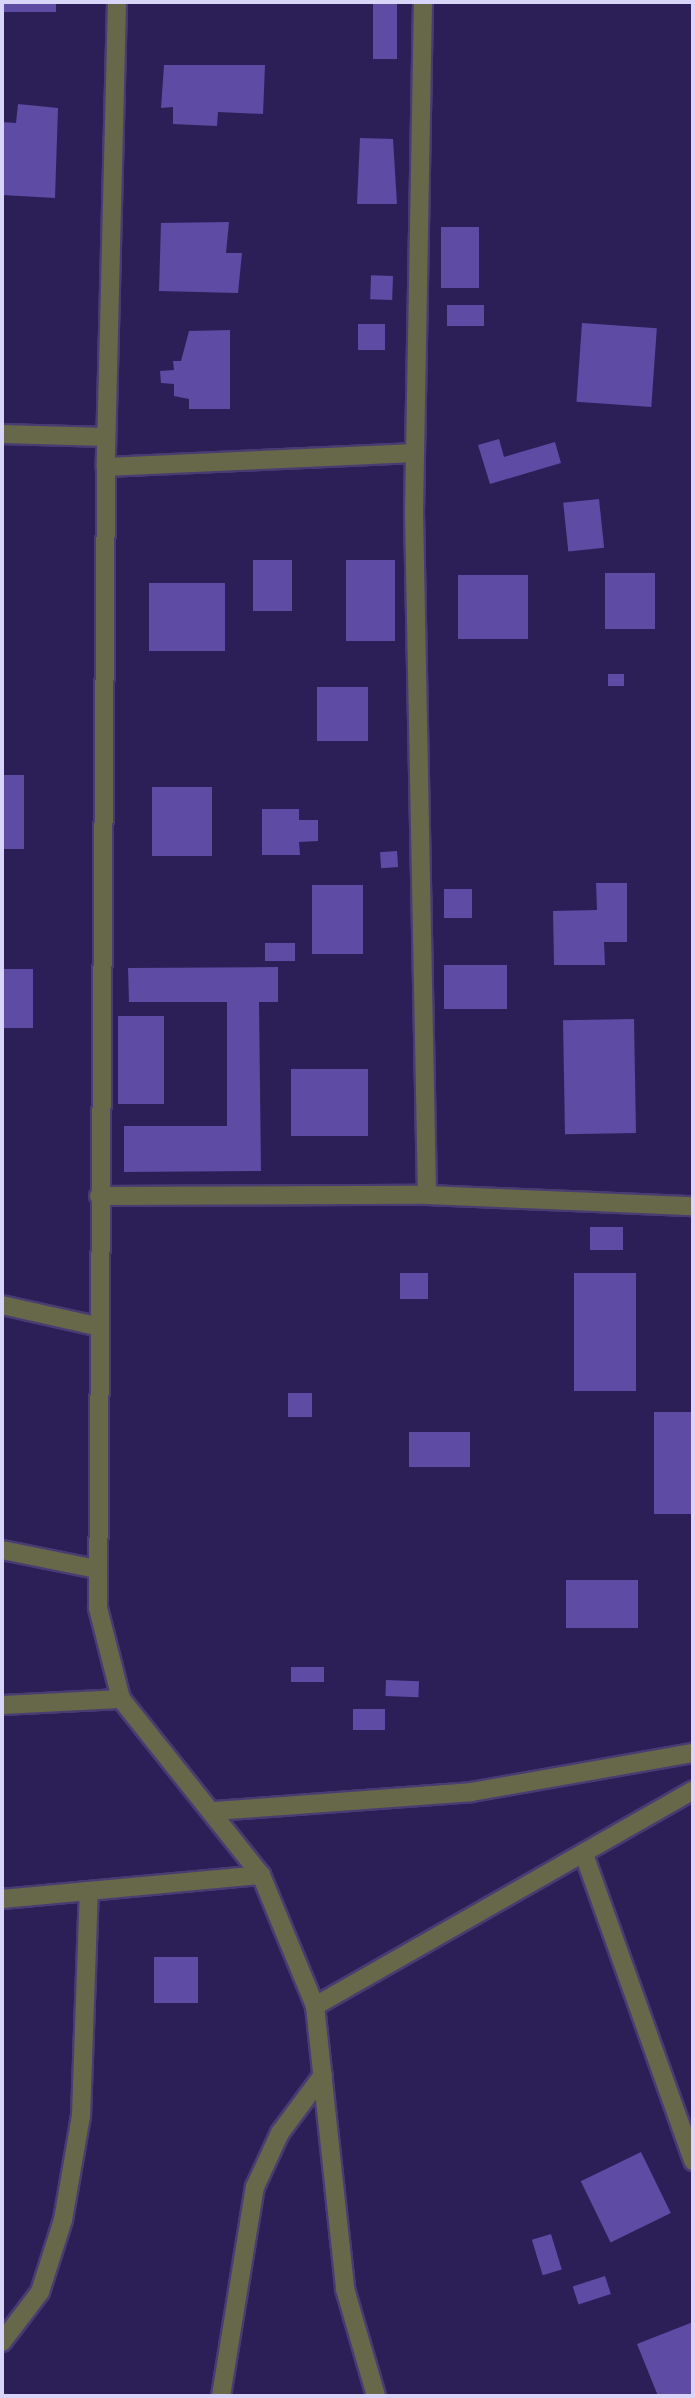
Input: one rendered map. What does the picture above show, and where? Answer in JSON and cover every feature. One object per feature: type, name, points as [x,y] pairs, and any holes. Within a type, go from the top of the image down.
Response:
[{"type":"street","points":[[117,2],[106,437],[96,1326],[98,1608],[121,1699],[214,1811],[261,1875],[315,2006],[345,2289],[376,2396]]},
{"type":"street","points":[[423,2],[415,453],[427,1195]]},
{"type":"street","points":[[2,433],[106,437]]},
{"type":"street","points":[[106,467],[415,453]]},
{"type":"street","points":[[99,1195],[427,1195],[693,1206]]},
{"type":"street","points":[[2,1305],[96,1326]]},
{"type":"street","points":[[2,1550],[96,1569]]},
{"type":"street","points":[[2,1705],[121,1699]]},
{"type":"street","points":[[214,1811],[471,1792],[693,1753]]},
{"type":"street","points":[[315,2006],[585,1857],[693,1790]]},
{"type":"street","points":[[585,1857],[685,2113],[693,2161]]},
{"type":"street","points":[[2,1899],[261,1875]]},
{"type":"street","points":[[2,2342],[40,2292],[63,2220],[81,2116],[89,1891]]},
{"type":"street","points":[[221,2396],[255,2187],[280,2133],[323,2076]]},
{"type":"building","points":[[2,2],[56,2],[56,12],[2,12]]},
{"type":"building","points":[[373,2],[397,2],[397,59],[373,59]]},
{"type":"building","points":[[164,65],[265,65],[263,114],[218,112],[217,126],[173,124],[173,107],[161,108]]},
{"type":"building","points":[[18,104],[58,108],[55,198],[2,195],[2,122],[16,123]]},
{"type":"building","points":[[360,138],[393,139],[397,204],[357,204]]},
{"type":"building","points":[[229,222],[226,253],[242,253],[238,293],[159,291],[161,223]]},
{"type":"building","points":[[441,227],[479,227],[479,288],[441,288]]},
{"type":"building","points":[[371,275],[393,276],[392,300],[370,299]]},
{"type":"building","points":[[447,305],[484,305],[484,326],[447,326]]},
{"type":"building","points":[[582,323],[657,328],[651,407],[576,402]]},
{"type":"building","points":[[358,324],[385,324],[385,350],[358,350]]},
{"type":"building","points":[[230,330],[230,409],[189,409],[189,399],[174,396],[174,384],[161,383],[160,371],[174,370],[173,361],[181,361],[189,331]]},
{"type":"building","points":[[499,439],[504,457],[555,442],[561,463],[490,484],[478,445]]},
{"type":"building","points":[[599,499],[604,548],[568,551],[563,503]]},
{"type":"building","points":[[253,560],[292,560],[292,611],[253,611]]},
{"type":"building","points":[[346,560],[395,560],[395,641],[346,641]]},
{"type":"building","points":[[605,573],[655,573],[655,629],[605,629]]},
{"type":"building","points":[[458,575],[528,575],[528,639],[458,639]]},
{"type":"building","points":[[149,583],[225,583],[225,651],[149,651]]},
{"type":"building","points":[[608,674],[624,674],[624,686],[608,686]]},
{"type":"building","points":[[317,687],[368,687],[368,741],[317,741]]},
{"type":"building","points":[[2,775],[24,775],[24,849],[2,849]]},
{"type":"building","points":[[152,787],[212,787],[212,856],[152,856]]},
{"type":"building","points":[[262,809],[299,809],[299,820],[318,820],[318,841],[299,842],[300,855],[262,855]]},
{"type":"building","points":[[397,851],[398,867],[381,868],[380,852]]},
{"type":"building","points":[[596,883],[627,883],[627,942],[604,942],[605,965],[554,965],[553,911],[597,910]]},
{"type":"building","points":[[312,885],[363,885],[363,954],[312,954]]},
{"type":"building","points":[[444,889],[472,889],[472,918],[444,918]]},
{"type":"building","points":[[265,943],[295,943],[295,961],[265,961]]},
{"type":"building","points":[[444,965],[507,965],[507,1009],[444,1009]]},
{"type":"building","points":[[278,967],[278,1002],[259,1002],[261,1171],[124,1172],[124,1126],[227,1126],[227,1002],[129,1002],[128,968]]},
{"type":"building","points":[[2,969],[33,969],[33,1028],[2,1028]]},
{"type":"building","points":[[118,1016],[164,1016],[164,1104],[118,1104]]},
{"type":"building","points":[[634,1019],[636,1133],[565,1134],[563,1020]]},
{"type":"building","points":[[291,1069],[368,1069],[368,1136],[291,1136]]},
{"type":"building","points":[[590,1227],[623,1227],[623,1250],[590,1250]]},
{"type":"building","points":[[400,1273],[428,1273],[428,1299],[400,1299]]},
{"type":"building","points":[[574,1273],[636,1273],[636,1391],[574,1391]]},
{"type":"building","points":[[288,1393],[312,1393],[312,1417],[288,1417]]},
{"type":"building","points":[[654,1412],[693,1412],[693,1514],[654,1514]]},
{"type":"building","points":[[409,1432],[470,1432],[470,1467],[409,1467]]},
{"type":"building","points":[[566,1580],[638,1580],[638,1628],[566,1628]]},
{"type":"building","points":[[291,1667],[324,1667],[324,1682],[291,1682]]},
{"type":"building","points":[[386,1680],[419,1681],[418,1697],[385,1696]]},
{"type":"building","points":[[353,1709],[385,1709],[385,1730],[353,1730]]},
{"type":"building","points":[[154,1957],[198,1957],[198,2003],[154,2003]]},
{"type":"building","points":[[641,2152],[671,2213],[611,2242],[581,2181]]},
{"type":"building","points":[[551,2234],[562,2269],[543,2275],[532,2240]]},
{"type":"building","points":[[605,2276],[611,2294],[579,2305],[573,2287]]},
{"type":"building","points":[[693,2322],[693,2396],[658,2396],[637,2344]]}]
